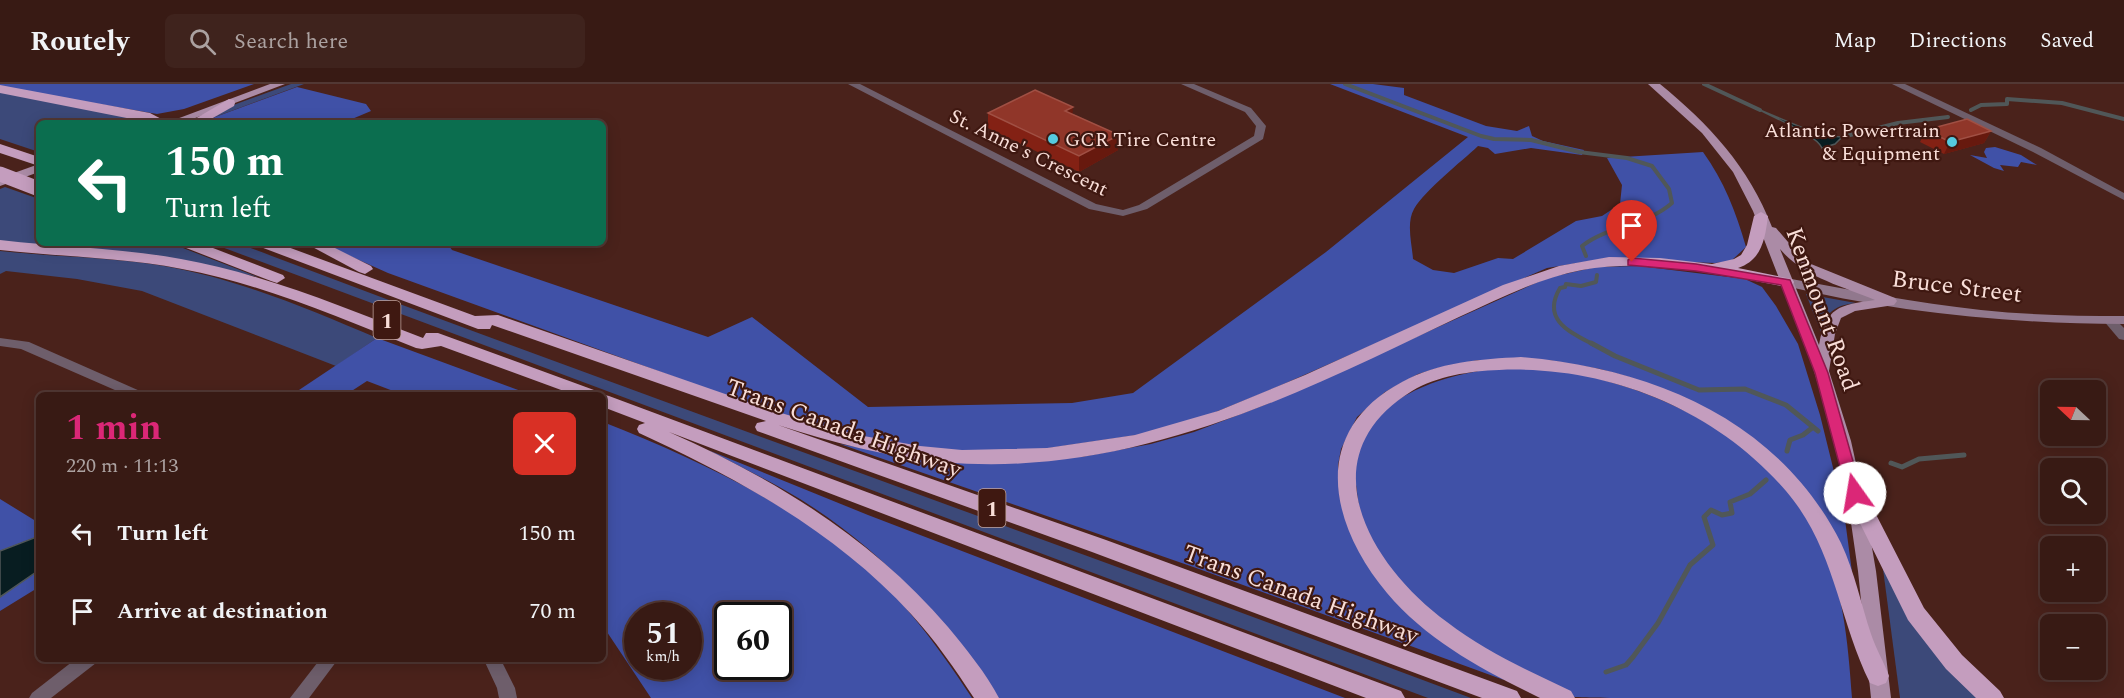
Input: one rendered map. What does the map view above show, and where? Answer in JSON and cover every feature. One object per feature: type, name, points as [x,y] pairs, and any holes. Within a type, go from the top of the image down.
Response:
[{"type":"highway","points":[[0,89],[156,120]]},
{"type":"highway","points":[[200,120],[229,103]]},
{"type":"highway","points":[[0,148],[36,161]]},
{"type":"highway","points":[[0,174],[36,188]]},
{"type":"highway","points":[[1696,268],[1734,265],[1747,259],[1757,246],[1761,216]]},
{"type":"highway","points":[[0,245],[140,258],[191,266],[237,277],[297,296],[422,344],[449,344],[462,358],[556,392]]},
{"type":"highway","name":"1","points":[[194,246],[449,344],[582,392]]},
{"type":"highway","name":"Trans Canada Highway","points":[[271,246],[467,319],[1088,542],[1509,698]]},
{"type":"highway","points":[[319,246],[360,267],[453,305],[467,319],[492,319],[762,414],[844,439],[934,455],[984,458],[1025,456],[1123,444],[1202,422],[1266,398],[1510,288],[1561,269],[1610,262],[1651,263],[1786,282]]},
{"type":"highway","points":[[1563,698],[1485,660],[1423,619],[1384,576],[1359,535],[1347,494],[1346,474],[1349,454],[1364,422],[1377,407],[1409,386],[1462,368],[1539,364],[1592,372],[1647,387],[1714,420],[1741,437],[1777,468],[1812,511],[1838,561],[1848,586],[1862,639],[1878,676]]},
{"type":"highway","name":"1","points":[[606,401],[1393,698]]},
{"type":"highway","points":[[606,412],[722,465],[781,496],[819,520],[870,560],[916,605],[945,638],[987,698]]},
{"type":"highway","points":[[1855,493],[1916,614],[1948,656],[1992,698]]},
{"type":"main road","points":[[181,120],[280,84]]},
{"type":"main road","name":"Kenmount Road","points":[[1653,84],[1691,117],[1718,145],[1741,174],[1761,216],[1822,373],[1855,493],[1867,566],[1881,698]]},
{"type":"main road","points":[[0,182],[36,169]]},
{"type":"main road","points":[[1761,216],[1782,245],[1800,263],[1820,274],[1890,301]]},
{"type":"main road","name":"Bruce Street","points":[[1786,282],[1890,301],[2021,318],[2117,320]]},
{"type":"main road","points":[[1822,373],[1828,327],[1833,316],[1848,308],[1890,301]]},
{"type":"street","name":"St. Anne's Crescent","points":[[853,84],[1084,203],[1102,210],[1124,213],[1143,207],[1259,137],[1262,126],[1248,110],[1186,84]]},
{"type":"street","points":[[1897,84],[2037,150],[2124,197]]},
{"type":"street","points":[[2117,320],[2124,336]]},
{"type":"street","points":[[0,342],[24,345],[130,392]]},
{"type":"street","points":[[38,698],[85,662]]},
{"type":"street","points":[[299,698],[328,662]]},
{"type":"street","points":[[493,662],[506,688],[508,698]]},
{"type":"shaded area","points":[[0,84],[254,84],[184,109],[157,114],[0,87]]},
{"type":"shaded area","points":[[291,84],[304,84],[204,120],[217,111]]},
{"type":"shaded area","points":[[1330,84],[1373,84],[1404,88],[1404,95],[1486,126],[1517,131],[1529,126],[1532,136],[1543,141],[1584,150],[1582,155],[1531,148],[1495,154],[1488,148],[1478,146],[1426,193],[1414,209],[1410,221],[1413,259],[1433,270],[1454,273],[1498,258],[1513,259],[1576,221],[1602,216],[1620,204],[1622,185],[1607,158],[1703,152],[1729,197],[1746,247],[1731,261],[1715,263],[1603,259],[1547,268],[1263,393],[1208,415],[1144,434],[1036,450],[956,452],[877,441],[771,412],[388,273],[328,246],[449,246],[452,250],[708,337],[752,317],[868,407],[1072,403],[1133,393],[1326,252],[1468,137]]},
{"type":"shaded area","points":[[297,87],[366,104],[371,111],[353,120],[207,120]]},
{"type":"shaded area","points":[[0,91],[143,120],[36,120],[36,151],[0,139]]},
{"type":"shaded area","points":[[1760,110],[1820,135],[1842,137],[1835,144],[1822,148],[1804,132]]},
{"type":"shaded area","points":[[1995,147],[2021,155],[2037,165],[2021,162],[2018,167],[2000,165],[2004,171],[1970,155],[1987,158],[1984,152],[1986,148]]},
{"type":"shaded area","points":[[5,187],[36,198],[36,246],[178,246],[258,277],[224,270],[0,242],[0,189]]},
{"type":"shaded area","points":[[219,246],[245,246],[1471,698],[1428,698]]},
{"type":"shaded area","points":[[0,251],[123,261],[192,272],[272,296],[377,338],[336,366],[142,291],[77,279],[6,271],[0,274]]},
{"type":"shaded area","points":[[1639,266],[1745,279],[1762,287],[1776,306],[1798,344],[1820,415],[1844,512],[1852,572],[1821,512],[1681,397],[1629,377],[1600,369],[1548,360],[1478,360],[1418,374],[1385,392],[1357,417],[1341,449],[1338,465],[1340,499],[1353,538],[1504,680],[1199,569],[840,444],[879,451],[1081,457],[1151,444],[1194,432],[1267,404],[1547,278],[1596,267]]},
{"type":"shaded area","points":[[1806,294],[1856,303],[1832,311],[1825,319],[1821,332]]},
{"type":"shaded area","points":[[377,338],[524,392],[396,392],[367,381],[350,392],[296,392]]},
{"type":"shaded area","points":[[1497,368],[1567,371],[1640,392],[1699,419],[1753,455],[1777,478],[1797,502],[1824,549],[1838,590],[1852,698],[1575,697],[1548,687],[1495,660],[1470,644],[1424,606],[1384,563],[1370,539],[1358,501],[1354,472],[1355,461],[1363,439],[1375,420],[1391,405],[1431,384]]},
{"type":"shaded area","points":[[606,423],[696,462],[756,492],[841,547],[879,579],[896,597],[944,657],[972,698],[651,698],[639,680],[702,680],[702,602],[624,602],[624,658],[606,630]]},
{"type":"shaded area","points":[[708,450],[868,515],[1345,698],[998,698],[934,614],[885,564],[830,519],[800,499]]},
{"type":"shaded area","points":[[0,499],[36,521],[36,537],[0,551]]},
{"type":"shaded area","points":[[36,537],[36,572],[0,597],[0,551]]},
{"type":"shaded area","points":[[1883,569],[1983,698],[1900,698]]},
{"type":"shaded area","points":[[36,572],[36,589],[0,611],[0,597]]},
{"type":"building","points":[[1035,90],[1073,107],[1065,111],[1119,135],[1079,156],[988,113]]},
{"type":"building","points":[[1967,119],[1991,131],[1950,142],[1926,130]]},
{"type":"waterway","points":[[1345,84],[1481,136],[1494,139],[1531,140],[1579,152],[1627,158],[1652,166],[1669,189],[1672,203],[1662,211],[1593,239],[1582,246],[1586,256]]},
{"type":"waterway","points":[[1704,84],[1760,110]]},
{"type":"waterway","points":[[1971,110],[1981,105],[2007,104],[2007,99],[2062,103],[2124,119]]},
{"type":"waterway","points":[[1842,137],[1898,123],[1948,117]]},
{"type":"waterway","points":[[1594,345],[1561,324],[1554,309],[1560,288],[1565,287],[1566,284],[1581,286],[1596,282],[1597,275]]},
{"type":"waterway","points":[[1591,343],[1615,356],[1699,390],[1745,389],[1786,405],[1818,431]]},
{"type":"waterway","points":[[1787,451],[1790,440],[1803,435],[1812,428]]},
{"type":"waterway","points":[[1891,463],[1902,467],[1919,459],[1964,455]]},
{"type":"waterway","points":[[1606,672],[1626,665],[1633,657],[1658,623],[1690,565],[1713,545],[1704,517],[1711,510],[1722,515],[1732,513],[1730,502],[1750,494],[1766,480]]},
{"type":"place","name":"GCR Tire Centre","points":[[1053,139]]},
{"type":"place","name":"Atlantic Powertrain & Equipment","points":[[1952,142]]},
{"type":"route","points":[[1632,262],[1737,273],[1786,282],[1822,373],[1855,493]]}]
